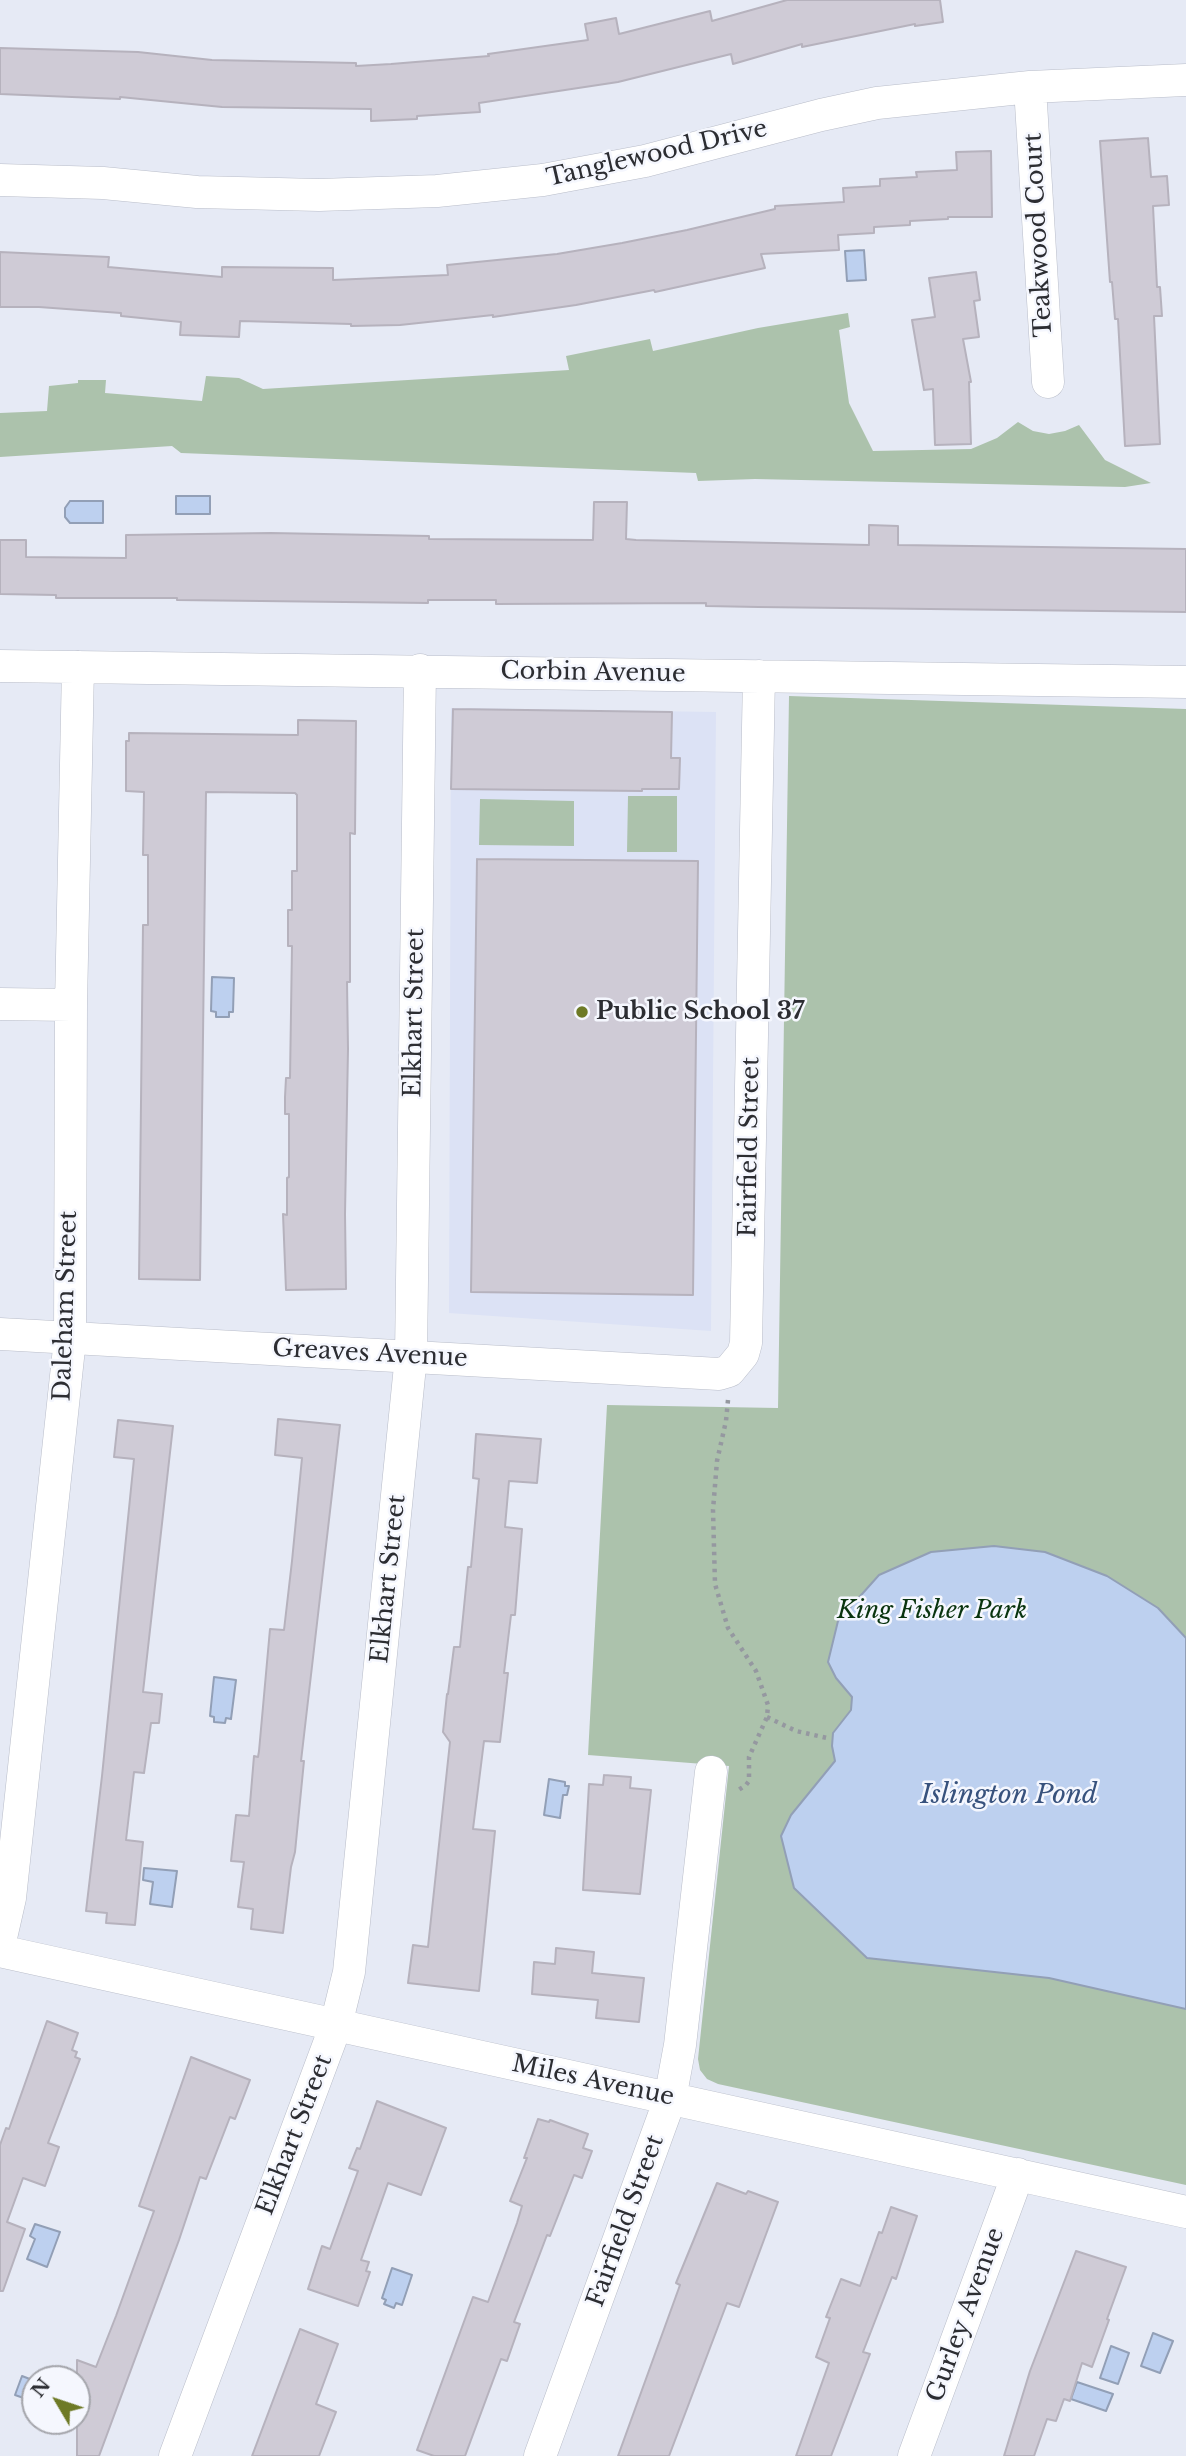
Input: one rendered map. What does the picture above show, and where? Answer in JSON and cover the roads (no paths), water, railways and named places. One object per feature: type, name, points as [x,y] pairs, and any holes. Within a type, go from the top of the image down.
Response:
[{"type":"street","name":"Tanglewood Drive","points":[[0,180],[319,195],[437,191],[544,180],[645,161],[877,103],[1030,87],[1186,80]]},
{"type":"street","name":"Teakwood Court","points":[[1030,87],[1048,382]]},
{"type":"street","name":"Corbin Avenue","points":[[0,666],[1186,682]]},
{"type":"street","name":"Daleham Street","points":[[0,1942],[10,1898],[70,1339],[71,1005],[78,667]]},
{"type":"street","name":"Elkhart Street","points":[[175,2456],[337,2025],[349,1972],[411,1356],[420,670]]},
{"type":"street","name":"Fairfield Street","points":[[733,1367],[743,1354],[746,1343],[759,676]]},
{"type":"street","points":[[0,1004],[71,1005]]},
{"type":"street","name":"Greaves Avenue","points":[[0,1334],[719,1374],[733,1367]]},
{"type":"street","name":"Fairfield Street","points":[[540,2456],[670,2099],[680,2045],[710,1779]]},
{"type":"street","name":"Miles Avenue","points":[[0,1951],[1186,2212]]},
{"type":"street","name":"Gurley Avenue","points":[[914,2456],[1018,2174]]},
{"type":"water","points":[[864,250],[866,280],[847,281],[845,251]]},
{"type":"water","points":[[176,496],[210,496],[210,514],[176,514]]},
{"type":"water","points":[[70,501],[103,501],[103,523],[70,523],[65,517],[65,508]]},
{"type":"water","points":[[212,977],[234,978],[233,1012],[229,1012],[229,1017],[216,1017],[216,1012],[211,1011]]},
{"type":"water","name":"Islington Pond","points":[[994,1546],[1045,1552],[1107,1576],[1158,1608],[1186,1638],[1186,2009],[1049,1978],[867,1958],[794,1888],[781,1836],[791,1815],[835,1761],[833,1733],[851,1710],[852,1697],[836,1678],[828,1662],[838,1621],[879,1575],[931,1552]]},
{"type":"water","points":[[214,1677],[236,1680],[231,1719],[226,1718],[225,1723],[214,1722],[214,1717],[210,1716]]},
{"type":"water","points":[[549,1779],[565,1782],[565,1786],[569,1786],[567,1795],[563,1795],[560,1818],[544,1815]]},
{"type":"water","points":[[144,1868],[177,1871],[172,1907],[150,1904],[153,1882],[143,1880]]},
{"type":"water","points":[[35,2224],[60,2232],[47,2267],[27,2259],[35,2239],[30,2236]]},
{"type":"water","points":[[392,2268],[412,2275],[402,2305],[396,2303],[394,2308],[384,2304],[386,2300],[382,2298]]},
{"type":"water","points":[[1153,2333],[1173,2341],[1160,2373],[1141,2366]]},
{"type":"water","points":[[1111,2346],[1129,2353],[1118,2384],[1100,2378]]},
{"type":"water","points":[[21,2379],[21,2397],[15,2395]]},
{"type":"water","points":[[1077,2382],[1113,2394],[1106,2411],[1071,2399]]},
{"type":"place","name":"Public School 37","points":[[582,1012]]},
{"type":"park label","name":"King Fisher Park","points":[[932,1611]]}]
